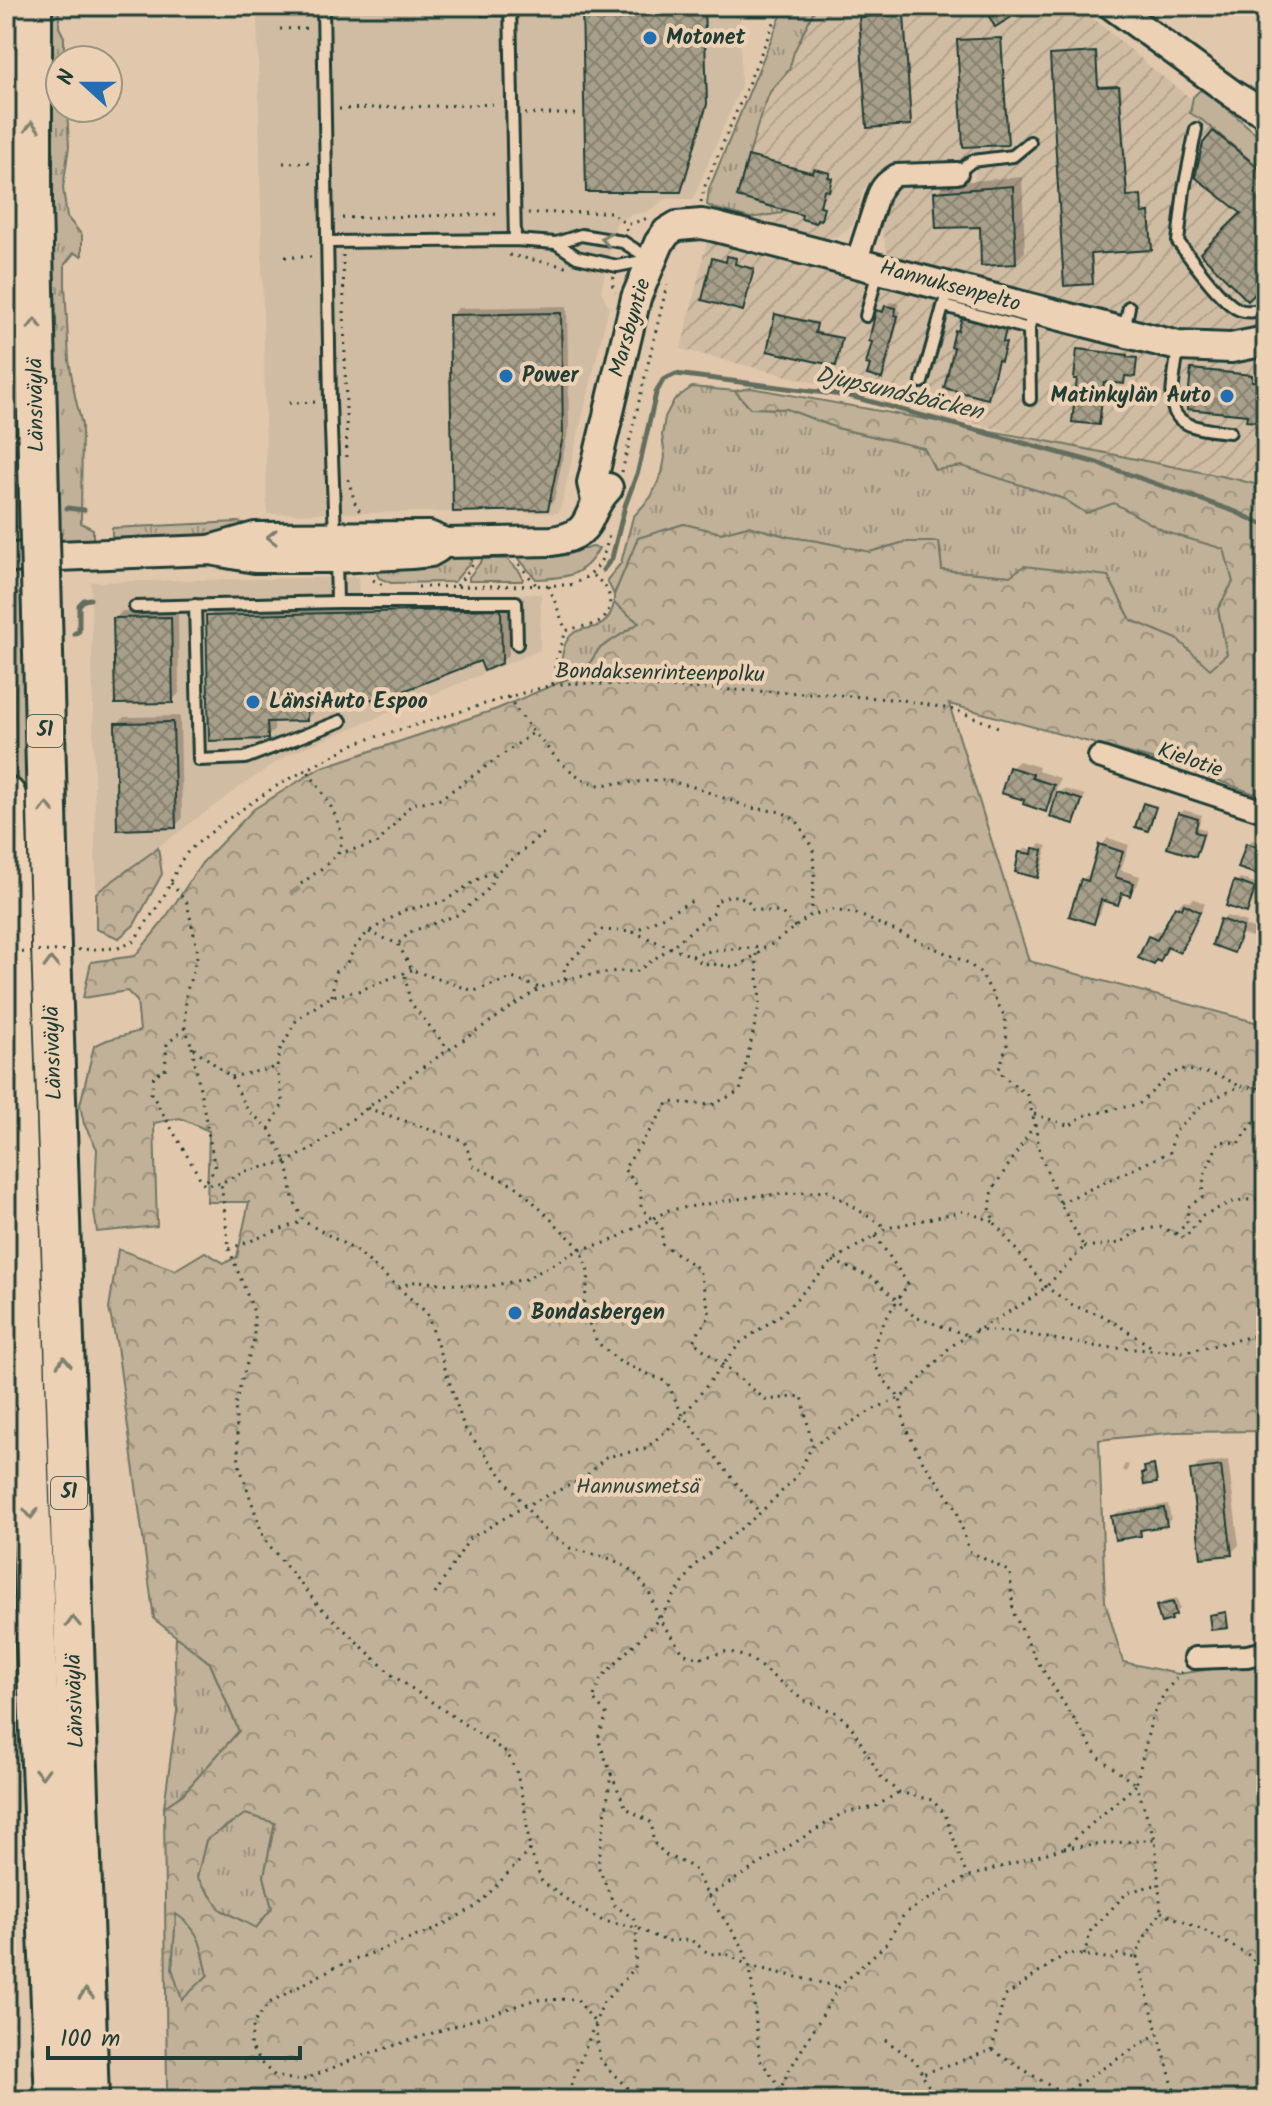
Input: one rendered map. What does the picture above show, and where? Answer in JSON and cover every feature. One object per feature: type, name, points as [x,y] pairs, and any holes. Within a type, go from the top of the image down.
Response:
[{"type":"highway","name":"Länsiväylä","points":[[32,6],[33,220],[49,886],[89,2100]]},
{"type":"highway","name":"Länsiväylä","points":[[6,796],[55,2100]]},
{"type":"main road","name":"Hannuksenpelto","points":[[702,224],[867,266],[946,296],[1031,319],[1126,319],[1178,346],[1231,348],[1266,341]]},
{"type":"main road","points":[[660,271],[659,243],[667,232],[677,226],[702,224]]},
{"type":"main road","name":"Marsbyntie","points":[[6,558],[210,550],[255,558],[336,547],[430,552],[445,543],[568,539],[588,524],[596,500],[608,488],[660,271]]},
{"type":"street","points":[[1112,6],[1234,95],[1266,114]]},
{"type":"street","points":[[867,266],[878,195],[888,180],[896,175],[957,173]]},
{"type":"street","name":"Kielotie","points":[[1099,757],[1266,812]]},
{"type":"street","points":[[1195,1658],[1266,1652]]},
{"type":"lane","points":[[323,6],[337,602]]},
{"type":"lane","points":[[510,6],[515,240]]},
{"type":"lane","points":[[1196,129],[1184,189],[1178,242],[1229,304],[1244,311],[1266,308]]},
{"type":"lane","points":[[957,173],[972,161],[1013,156],[1030,142]]},
{"type":"lane","points":[[328,242],[515,240],[556,243],[581,235],[623,242],[660,271]]},
{"type":"lane","points":[[556,243],[577,257],[660,271]]},
{"type":"lane","points":[[866,316],[867,266]]},
{"type":"lane","points":[[922,382],[946,296]]},
{"type":"lane","points":[[1030,399],[1031,319]]},
{"type":"lane","points":[[1178,346],[1173,411],[1183,424],[1203,430],[1230,432]]},
{"type":"lane","points":[[135,607],[516,602],[517,644]]},
{"type":"lane","points":[[195,605],[199,760],[245,758],[341,721]]},
{"type":"path","points":[[702,224],[705,209],[700,208],[705,186],[781,6]]},
{"type":"path","points":[[280,29],[317,27]]},
{"type":"path","points":[[339,109],[501,104],[522,114],[581,114]]},
{"type":"path","points":[[283,163],[320,162]]},
{"type":"path","points":[[342,241],[342,218],[610,212],[627,225]]},
{"type":"path","points":[[627,225],[650,217]]},
{"type":"path","points":[[623,242],[627,225]]},
{"type":"path","points":[[499,253],[580,270]]},
{"type":"path","points":[[347,463],[343,256],[355,256]]},
{"type":"path","points":[[285,257],[329,257]]},
{"type":"path","points":[[617,266],[612,284],[618,301]]},
{"type":"path","points":[[621,475],[660,271]]},
{"type":"path","points":[[603,279],[612,284]]},
{"type":"path","points":[[348,479],[356,506],[366,519],[336,547],[363,573],[389,588]]},
{"type":"path","points":[[416,587],[570,585],[592,575],[604,558],[610,531]]},
{"type":"path","points":[[512,555],[537,586]]},
{"type":"path","points":[[457,586],[480,556]]},
{"type":"path","points":[[566,631],[597,623],[608,612],[610,598],[606,587],[592,575]]},
{"type":"path","points":[[549,586],[566,631],[552,685]]},
{"type":"path","name":"Bondaksenrinteenpolku","points":[[6,953],[118,948],[133,942],[162,900],[189,850],[273,788],[356,743],[552,685],[573,683],[903,700],[955,710],[1003,729]]},
{"type":"path","points":[[508,697],[533,732],[562,764],[582,779],[597,785],[663,780],[691,786],[751,808],[782,812],[797,821],[813,849],[811,915]]},
{"type":"path","points":[[301,884],[338,853],[377,844],[412,804],[440,799],[533,732]]},
{"type":"path","points":[[306,768],[340,825],[342,840],[338,853]]},
{"type":"path","points":[[398,944],[410,932],[460,914],[488,889],[497,872],[545,832]]},
{"type":"path","points":[[332,996],[335,972],[346,965],[356,945],[368,932],[405,910],[443,902],[483,876],[497,872]]},
{"type":"path","points":[[171,883],[187,903],[198,953],[186,994],[185,1027],[192,1047],[215,1168],[204,1185]]},
{"type":"path","points":[[204,1185],[221,1183],[246,1171],[287,1162],[313,1148],[540,988],[565,979],[617,971],[636,972],[714,912],[716,901],[731,895],[747,899],[753,909],[782,913],[795,927]]},
{"type":"path","points":[[633,932],[694,900]]},
{"type":"path","points":[[565,979],[564,967],[602,930],[633,932],[702,963],[737,967],[811,915],[833,910],[857,914],[966,962],[981,973],[1005,1017],[1007,1045],[999,1069],[1003,1076],[1027,1095],[1034,1114],[1070,1126],[1082,1116],[1139,1104],[1170,1075],[1182,1069],[1218,1075],[1240,1086],[1258,1088],[1266,1095]]},
{"type":"path","points":[[368,932],[398,944],[412,970],[474,991],[512,978],[540,988]]},
{"type":"path","points":[[692,956],[714,950],[768,947]]},
{"type":"path","points":[[756,954],[760,1001],[740,1091],[712,1105],[669,1102],[624,1169],[641,1191],[641,1208],[662,1228],[662,1244],[699,1269],[710,1315],[693,1341],[766,1400],[802,1396],[812,1446]]},
{"type":"path","points":[[269,1129],[283,1104],[277,1067],[280,1050],[297,1019],[332,996],[358,991],[412,970]]},
{"type":"path","points":[[405,975],[410,1002],[449,1050]]},
{"type":"path","points":[[185,1027],[167,1044],[165,1070],[154,1075],[151,1093],[204,1185]]},
{"type":"path","points":[[192,1047],[231,1077],[247,1109],[269,1129],[287,1162],[293,1198],[303,1221],[357,1251],[427,1313],[464,1427],[542,1528],[570,1548],[612,1559],[634,1572],[649,1592],[659,1619],[684,1654],[701,1658],[728,1651],[751,1659],[803,1700],[837,1713],[851,1726],[882,1779],[899,1792],[932,1800],[945,1814],[967,1877]]},
{"type":"path","points":[[231,1077],[277,1067]]},
{"type":"path","points":[[1060,1203],[1170,1152],[1174,1133],[1203,1104],[1240,1086]]},
{"type":"path","points":[[367,1108],[464,1141],[474,1166],[519,1188],[581,1249],[589,1275],[583,1309],[597,1342],[620,1362],[667,1382],[683,1416],[760,1513]]},
{"type":"path","points":[[1034,1114],[1040,1154],[1060,1203],[1084,1247]]},
{"type":"path","points":[[1176,1234],[1187,1223],[1188,1207],[1202,1197],[1204,1176],[1219,1141],[1239,1143],[1254,1122],[1266,1120]]},
{"type":"path","points":[[1035,1124],[993,1189],[990,1208],[994,1222],[1046,1287],[1074,1306],[1104,1316],[1155,1349]]},
{"type":"path","points":[[221,1183],[229,1249],[254,1312],[254,1339],[235,1404],[239,1464],[264,1539],[318,1605],[392,1675],[507,1753],[517,1773],[530,1850],[542,1882],[603,1921],[637,1928],[666,1941],[691,1940],[709,1954],[724,1953],[750,1966],[839,1987]]},
{"type":"path","points":[[398,1287],[417,1281],[485,1287],[526,1279],[581,1249],[609,1242],[669,1210],[757,1196],[828,1191],[887,1228]]},
{"type":"path","points":[[781,2088],[760,2060],[750,1966],[740,1942],[708,1896],[693,1867],[666,1855],[653,1842],[652,1823],[626,1808],[611,1774],[598,1738],[607,1715],[593,1699],[601,1678],[659,1619],[695,1565],[760,1513],[797,1476],[812,1446],[872,1410],[900,1398],[951,1346],[1046,1287],[1084,1247],[1120,1243],[1140,1230],[1161,1227],[1185,1238],[1203,1215],[1235,1201],[1259,1199],[1266,1191]]},
{"type":"path","points":[[435,1594],[469,1539],[525,1506],[583,1479],[606,1457],[645,1449],[683,1416],[740,1343],[782,1314],[833,1261],[887,1228],[964,1211],[994,1222]]},
{"type":"path","points":[[229,1249],[303,1221]]},
{"type":"path","points":[[875,1235],[908,1284],[877,1337],[873,1356],[884,1380],[900,1398],[905,1427],[922,1460],[956,1508],[969,1551],[1010,1572],[1013,1612],[1036,1659],[1097,1756],[1136,1785]]},
{"type":"path","points":[[833,1261],[873,1278],[915,1317],[967,1335]]},
{"type":"path","points":[[975,1330],[1014,1332],[1100,1347],[1186,1352],[1266,1333]]},
{"type":"path","points":[[1177,2100],[1137,1958],[1139,1946],[1161,1912],[1155,1839],[1136,1785],[1152,1717],[1165,1692],[1195,1658]]},
{"type":"path","points":[[565,2100],[603,2003],[635,1968],[637,1928],[633,1918],[614,1905],[598,1866],[611,1774]]},
{"type":"path","points":[[1064,1848],[1136,1785]]},
{"type":"path","points":[[708,1896],[843,1813],[875,1807],[899,1792]]},
{"type":"path","points":[[776,2100],[787,2074],[839,1987],[886,1944],[905,1913],[967,1877],[1064,1848],[1155,1839]]},
{"type":"path","points":[[530,1850],[477,1906],[433,1930],[333,1968],[269,2003],[254,2023],[250,2045],[259,2061],[275,2076],[300,2081],[359,2057],[534,2000],[577,1999],[595,2023],[600,2060],[635,2096],[635,2100]]},
{"type":"path","points":[[1084,1955],[1091,1930],[1128,1892],[1159,1884]]},
{"type":"path","points":[[1161,1912],[1205,1931],[1252,1957],[1258,1971]]},
{"type":"path","points":[[992,2050],[1004,1997],[1067,1953],[1113,1959],[1116,1954],[1137,1958]]},
{"type":"path","points":[[1057,2100],[1158,2033]]},
{"type":"path","points":[[885,2040],[916,2061],[936,2100]]},
{"type":"path","points":[[922,2074],[992,2050]]},
{"type":"path","points":[[992,2050],[1063,2094]]},
{"type":"shaded area","points":[[257,6],[740,6],[741,86],[693,199],[666,199],[647,212],[630,215],[616,223],[601,291],[609,307],[559,513],[267,514]]},
{"type":"shaded area","points":[[811,6],[1079,6],[1159,74],[1266,155],[1266,326],[1225,333],[1183,332],[900,258],[887,252],[880,221],[892,192],[906,183],[975,180],[974,165],[888,172],[863,189],[853,225],[838,236],[826,239],[718,207],[752,113]]},
{"type":"shaded area","points":[[708,237],[925,291],[1158,357],[1236,365],[1266,352],[1266,487],[1041,440],[681,349]]},
{"type":"shaded area","name":"LänsiAuto Espoo","points":[[358,577],[359,596],[541,594],[540,650],[287,755],[96,893],[91,582]]},
{"type":"green space","points":[[6,6],[14,6],[22,527],[11,527],[6,267]]},
{"type":"green space","points":[[50,6],[59,6],[59,27],[64,44],[50,44]]},
{"type":"green space","points":[[785,6],[796,10],[801,6],[816,6],[789,70],[770,92],[737,197],[783,210],[782,213],[750,218],[707,205],[709,189]]},
{"type":"green space","points":[[1202,90],[1266,142],[1266,168],[1260,169],[1190,113],[1193,97]]},
{"type":"green space","points":[[52,124],[68,124],[69,146],[63,188],[67,217],[82,235],[82,256],[74,253],[65,264],[69,360],[82,425],[81,523],[93,529],[93,540],[57,541]]},
{"type":"green space","points":[[692,387],[735,391],[750,408],[787,409],[837,428],[924,448],[936,469],[962,466],[1064,499],[1086,513],[1114,503],[1166,532],[1225,549],[1233,582],[1218,609],[1227,654],[1210,670],[1177,639],[1131,620],[1108,576],[1010,576],[942,570],[939,542],[905,542],[870,552],[748,526],[721,533],[684,524],[638,538],[614,595],[607,580],[621,563],[633,517],[651,497],[662,473],[665,417],[674,400]]},
{"type":"green space","name":"Hannusmetsä","points":[[751,388],[1041,440],[1266,487],[1266,798],[1181,767],[949,704],[1029,961],[1266,1025],[1266,1431],[1176,1432],[1099,1440],[1105,1601],[1123,1662],[1178,1674],[1266,1661],[1266,2100],[179,2100],[167,2090],[164,1807],[182,1795],[239,1731],[210,1663],[154,1619],[117,1346],[109,1309],[118,1249],[175,1270],[205,1252],[224,1263],[237,1257],[249,1202],[207,1202],[209,1131],[180,1118],[154,1123],[157,1226],[97,1232],[94,1211],[97,1149],[84,1124],[80,1105],[94,1046],[140,1031],[137,1001],[127,991],[83,998],[91,962],[135,956],[162,923],[202,863],[254,809],[320,768],[497,709],[584,672],[599,649],[639,623],[614,603],[614,595],[638,538],[684,524],[721,533],[748,526],[870,552],[905,542],[939,542],[942,570],[1010,576],[1024,566],[1108,576],[1131,620],[1177,639],[1210,669],[1227,654],[1218,609],[1233,582],[1224,549],[1166,532],[1114,503],[1086,513],[1064,499],[962,466],[935,470],[924,448],[837,428],[787,409],[750,408],[735,391]],"holes":[[[245,1814],[275,1823],[264,1876],[272,1908],[256,1928],[221,1910],[197,1877],[206,1840]],[[176,1914],[196,1934],[208,1975],[182,2000],[172,1969]]]},
{"type":"green space","points":[[248,524],[250,530],[214,538],[112,540],[112,528]]},
{"type":"green space","points":[[599,548],[587,565],[573,574],[556,578],[536,579],[518,558],[518,551]]},
{"type":"green space","points":[[473,551],[474,558],[454,582],[391,583],[379,578],[374,567]]},
{"type":"green space","points":[[483,559],[507,559],[520,572],[522,581],[469,581]]},
{"type":"green space","points":[[23,593],[27,812],[23,817],[17,815],[13,594]]},
{"type":"green space","points":[[614,603],[639,623],[599,649],[584,672],[563,681],[560,666],[567,641],[579,630],[605,622]]},
{"type":"green space","points":[[158,848],[162,874],[134,925],[119,938],[96,929],[96,893]]},
{"type":"green space","points":[[176,1636],[210,1663],[239,1731],[182,1795],[164,1807],[177,1711]]},
{"type":"green space","points":[[245,1814],[275,1822],[264,1876],[272,1908],[256,1928],[221,1910],[197,1877],[206,1840]]},
{"type":"green space","points":[[176,1913],[196,1934],[208,1975],[182,2001],[172,1969]]},
{"type":"building","points":[[481,6],[502,6],[502,16],[481,16]]},
{"type":"building","points":[[582,6],[704,6],[707,104],[681,192],[586,192]]},
{"type":"building","points":[[995,6],[1006,6],[1015,15],[995,27],[986,11]]},
{"type":"building","points":[[904,14],[911,125],[867,128],[859,17]]},
{"type":"building","points":[[1001,38],[1008,145],[963,147],[957,40]]},
{"type":"building","points":[[1096,52],[1098,87],[1119,86],[1127,196],[1141,195],[1142,213],[1149,212],[1152,250],[1091,254],[1093,284],[1064,286],[1050,55]]},
{"type":"building","points":[[1213,131],[1260,169],[1266,168],[1266,283],[1248,301],[1200,253],[1241,213],[1195,177],[1203,143]]},
{"type":"building","points":[[748,156],[813,173],[814,169],[830,173],[829,191],[824,190],[820,206],[824,207],[821,220],[817,219],[816,223],[801,219],[802,215],[737,197]]},
{"type":"building","points":[[1013,186],[1016,264],[981,266],[980,227],[936,228],[934,192]]},
{"type":"building","points":[[727,256],[736,258],[735,264],[754,269],[743,311],[702,300],[712,258],[726,262]]},
{"type":"building","points":[[885,306],[896,308],[895,315],[898,316],[882,379],[867,375],[870,365],[866,364],[876,310],[883,312]]},
{"type":"building","name":"Power","points":[[561,313],[563,436],[548,510],[453,512],[449,315]]},
{"type":"building","points":[[775,314],[817,324],[815,333],[842,338],[836,366],[767,351]]},
{"type":"building","points":[[962,318],[1006,329],[1003,342],[1006,343],[1001,361],[998,360],[988,399],[944,388],[955,330],[958,331]]},
{"type":"building","points":[[1077,349],[1137,358],[1135,377],[1125,376],[1124,384],[1104,382],[1099,425],[1072,422]]},
{"type":"building","name":"Matinkylän Auto","points":[[1191,369],[1252,375],[1252,381],[1266,382],[1266,423],[1246,421],[1247,415],[1187,409]]},
{"type":"building","points":[[501,609],[502,663],[484,671],[480,661],[373,703],[373,699],[307,701],[307,721],[267,722],[268,739],[209,741],[206,616]]},
{"type":"building","points":[[171,617],[173,703],[115,704],[113,618]]},
{"type":"building","points":[[173,722],[176,828],[117,830],[115,723]]},
{"type":"building","points":[[1009,767],[1033,774],[1032,778],[1054,785],[1046,812],[1023,804],[1024,800],[1001,793]]},
{"type":"building","points":[[1057,792],[1082,800],[1074,824],[1050,817]]},
{"type":"building","points":[[1143,803],[1156,807],[1148,831],[1135,827]]},
{"type":"building","points":[[1178,813],[1198,819],[1195,832],[1203,834],[1196,857],[1167,848]]},
{"type":"building","points":[[1246,843],[1266,850],[1259,875],[1238,868]]},
{"type":"building","points":[[1099,844],[1123,852],[1115,877],[1134,883],[1130,896],[1122,893],[1118,905],[1101,900],[1094,924],[1069,916],[1081,879],[1088,881]]},
{"type":"building","points":[[1033,848],[1043,850],[1038,878],[1015,872],[1019,852],[1032,854]]},
{"type":"building","points":[[1234,881],[1255,888],[1247,913],[1226,906]]},
{"type":"building","points":[[1184,904],[1200,912],[1180,953],[1167,947],[1160,962],[1156,960],[1154,965],[1138,958],[1148,936],[1157,940],[1175,906],[1182,909]]},
{"type":"building","points":[[1220,919],[1243,927],[1234,953],[1212,945]]},
{"type":"building","points":[[1154,1465],[1157,1483],[1144,1485],[1144,1467]]},
{"type":"building","points":[[1221,1466],[1232,1555],[1201,1558],[1190,1470]]},
{"type":"building","points":[[1164,1508],[1167,1526],[1140,1530],[1141,1536],[1115,1540],[1111,1516]]},
{"type":"building","points":[[1173,1602],[1176,1615],[1171,1617],[1172,1620],[1161,1623],[1156,1606]]},
{"type":"building","points":[[1226,1612],[1228,1628],[1211,1630],[1209,1615]]},
{"type":"waterway","name":"Djupsundsbäcken","points":[[603,570],[612,558],[625,506],[638,471],[656,393],[663,380],[676,374],[850,396],[1097,463],[1236,512],[1266,526]]},
{"type":"waterway","points":[[67,508],[84,510]]},
{"type":"waterway","points":[[74,634],[79,631],[79,605],[90,599]]},
{"type":"place","name":"Motonet","points":[[650,38]]},
{"type":"place","name":"Power","points":[[506,376]]},
{"type":"place","name":"Matinkylän Auto","points":[[1227,396]]},
{"type":"place","name":"LänsiAuto Espoo","points":[[253,702]]},
{"type":"place","name":"Bondasbergen","points":[[515,1313]]}]
